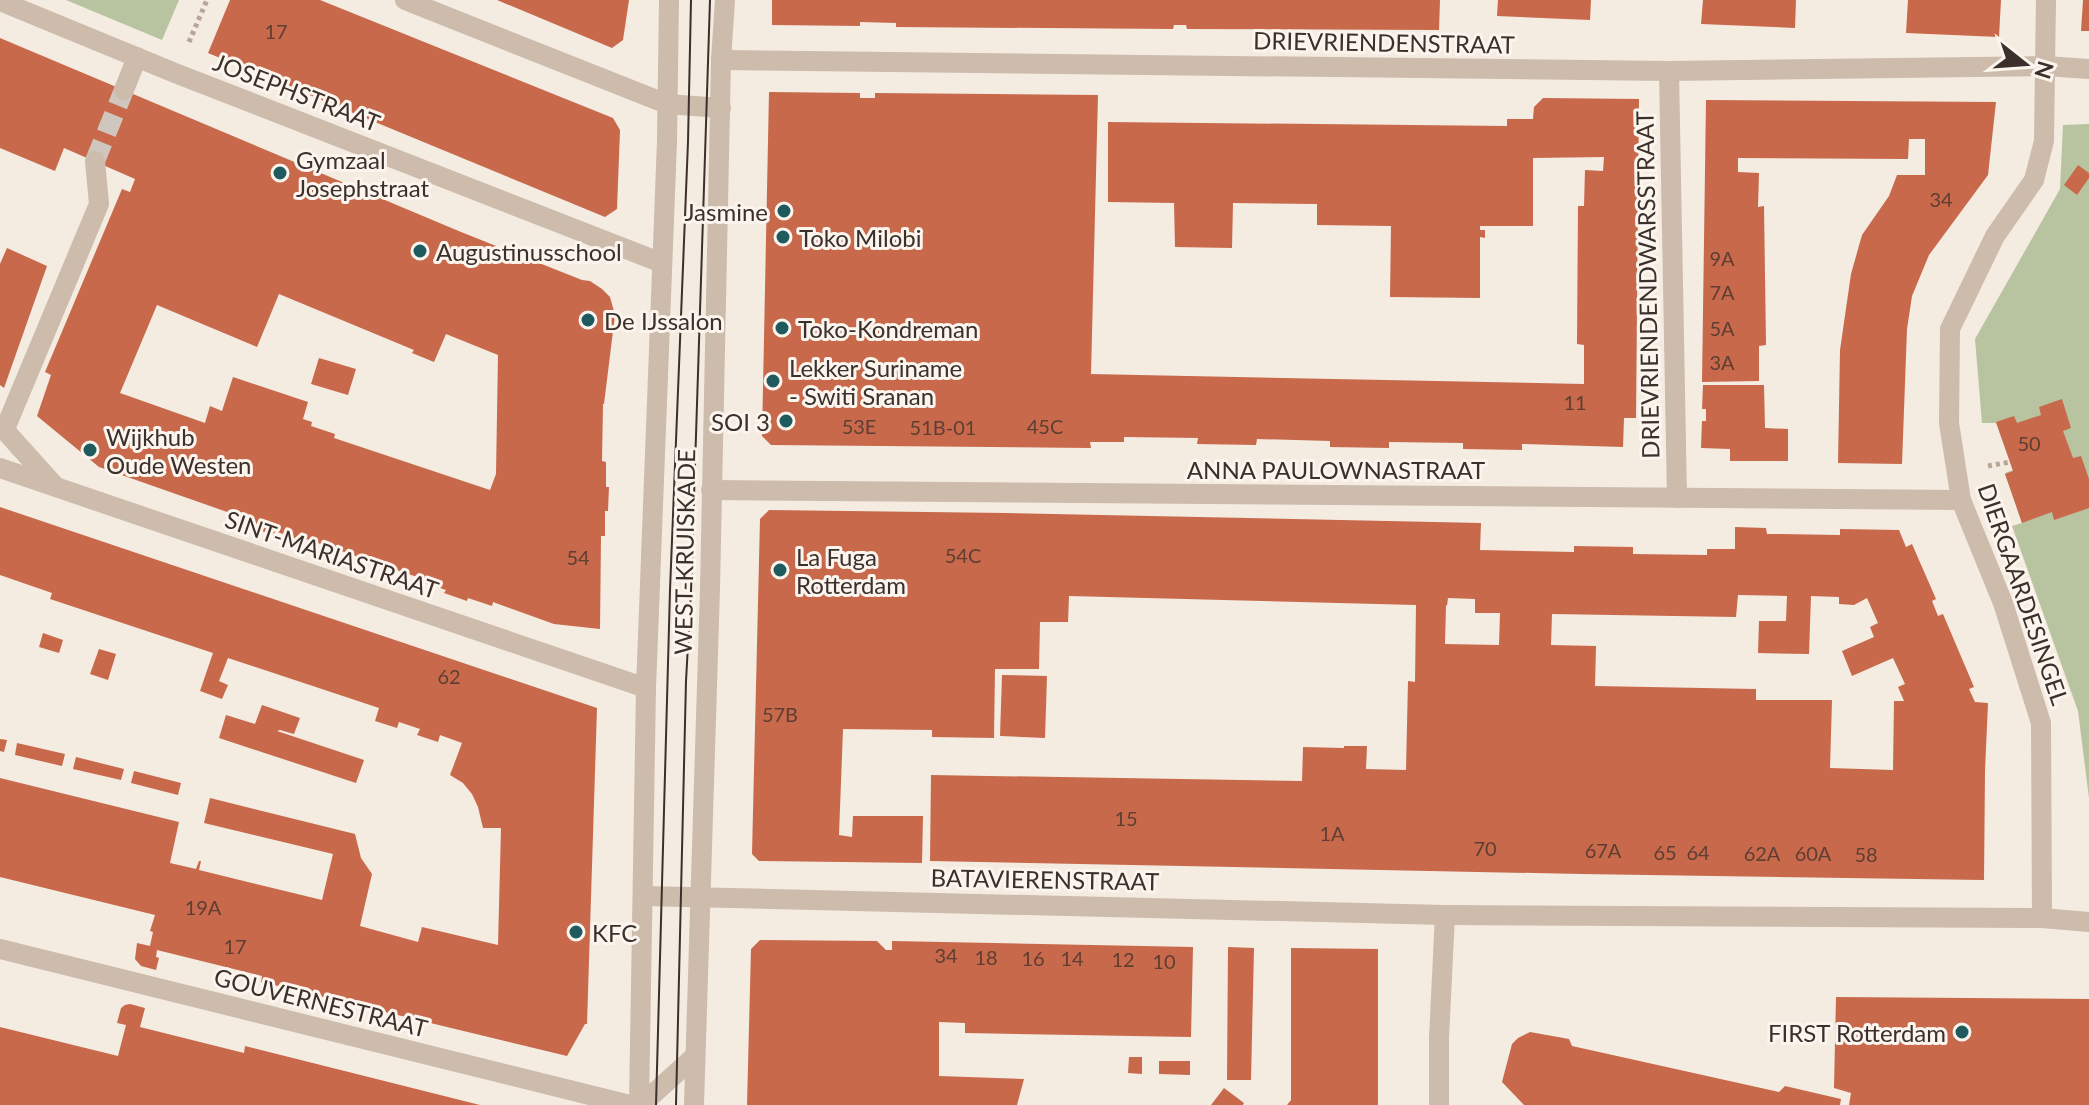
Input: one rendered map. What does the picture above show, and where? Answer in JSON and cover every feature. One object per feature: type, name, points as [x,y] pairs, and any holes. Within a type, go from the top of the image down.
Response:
[{"type":"street","points":[[405,0],[667,104],[721,108]]},
{"type":"street","name":"WEST-KRUISKADE","points":[[640,1105],[646,688],[669,0]]},
{"type":"street","name":"WEST-KRUISKADE","points":[[694,1105],[725,0]]},
{"type":"street","name":"DIERGAARDESINGEL","points":[[2042,918],[2041,723],[2003,603],[1961,500],[1949,423],[1950,329],[1995,236],[2034,180],[2044,141],[2046,0]]},
{"type":"street","name":"JOSEPHSTRAAT","points":[[0,1],[175,73],[662,263]]},
{"type":"street","points":[[124,90],[137,57]]},
{"type":"street","name":"DRIEVRIENDENSTRAAT","points":[[721,60],[1669,71],[2045,66]]},
{"type":"street","points":[[2045,66],[2089,69]]},
{"type":"street","name":"DRIEVRIENDENDWARSSTRAAT","points":[[1669,71],[1677,498]]},
{"type":"street","points":[[56,487],[3,427],[99,204],[95,161]]},
{"type":"street","name":"SINT-MARIASTRAAT","points":[[0,468],[646,688]]},
{"type":"street","name":"ANNA PAULOWNASTRAAT","points":[[711,490],[1961,500]]},
{"type":"street","name":"BATAVIERENSTRAAT","points":[[643,896],[1445,915]]},
{"type":"street","points":[[1439,1105],[1445,915],[2042,918],[2089,922]]},
{"type":"street","name":"GOUVERNESTRAAT","points":[[0,949],[630,1105]]},
{"type":"street","points":[[640,1105],[694,1057]]},
{"type":"path","points":[[175,73],[207,0]]},
{"type":"green space","points":[[66,0],[179,0],[162,40]]},
{"type":"green space","points":[[2089,124],[2089,798],[2078,711],[2012,526],[2022,523],[2005,473],[2013,470],[1996,423],[1982,423],[1975,339],[2060,189],[2063,125]]},
{"type":"building","points":[[230,0],[320,0],[613,118],[620,130],[617,209],[605,217],[208,53]]},
{"type":"building","points":[[497,0],[629,0],[623,40],[612,48]]},
{"type":"building","points":[[772,0],[1440,0],[1439,30],[1187,29],[1186,25],[1174,25],[1173,29],[896,27],[896,23],[860,22],[860,26],[772,25]]},
{"type":"building","points":[[1498,0],[1591,0],[1590,20],[1497,16]]},
{"type":"building","points":[[1703,0],[1796,0],[1795,28],[1701,24]]},
{"type":"building","points":[[1908,0],[2001,0],[1999,37],[1906,33]]},
{"type":"building","points":[[2083,0],[2089,0],[2089,31],[2081,31]]},
{"type":"building","points":[[0,38],[461,232],[590,281],[602,289],[610,297],[615,315],[603,404],[602,461],[606,462],[606,487],[609,487],[605,536],[601,536],[600,629],[554,624],[493,602],[492,606],[468,598],[467,601],[422,582],[423,579],[300,537],[299,540],[275,531],[274,535],[252,528],[253,524],[229,516],[230,513],[99,467],[37,416],[51,375],[45,372],[122,189],[130,192],[135,179],[64,148],[55,171],[0,148]],"holes":[[[279,294],[414,350],[412,353],[434,362],[446,334],[498,355],[496,474],[490,490],[334,438],[335,434],[311,426],[312,422],[303,419],[308,402],[233,377],[222,411],[210,406],[205,423],[120,393],[157,305],[257,347]]]},
{"type":"building","points":[[769,92],[860,93],[860,98],[875,98],[875,93],[1098,95],[1091,374],[1584,384],[1584,345],[1577,344],[1578,206],[1584,206],[1585,170],[1603,171],[1604,157],[1533,158],[1533,226],[1480,226],[1480,230],[1485,230],[1485,238],[1480,237],[1480,298],[1390,297],[1391,226],[1317,225],[1317,204],[1233,203],[1232,248],[1175,247],[1174,203],[1108,202],[1108,122],[1507,126],[1507,119],[1533,119],[1534,107],[1543,98],[1639,99],[1636,418],[1624,418],[1623,447],[1522,444],[1522,450],[1463,449],[1463,443],[1389,442],[1389,448],[1330,447],[1330,441],[1257,439],[1256,445],[1197,444],[1198,438],[1124,437],[1124,442],[1090,442],[1091,448],[771,445],[762,436]]},
{"type":"building","points":[[1706,100],[1996,102],[1988,175],[1929,255],[1912,296],[1907,329],[1902,464],[1838,463],[1840,350],[1851,274],[1862,235],[1889,196],[1897,175],[1925,175],[1925,139],[1909,139],[1908,159],[1738,158],[1738,172],[1759,173],[1758,207],[1764,206],[1766,345],[1759,346],[1759,381],[1702,382]]},
{"type":"building","points":[[2078,165],[2089,173],[2089,178],[2077,195],[2064,185]]},
{"type":"building","points":[[7,248],[47,266],[4,388],[0,385],[0,264]]},
{"type":"building","points":[[319,358],[356,369],[348,395],[311,384]]},
{"type":"building","points":[[1703,385],[1764,385],[1765,428],[1788,429],[1788,461],[1730,461],[1730,449],[1701,448],[1702,421],[1706,421],[1706,409],[1702,409]]},
{"type":"building","points":[[2062,399],[2071,428],[2063,431],[2073,458],[2081,456],[2089,479],[2089,508],[2054,520],[2052,512],[2022,523],[2005,474],[2013,471],[1996,422],[2014,416],[2017,423],[2041,415],[2039,407]]},
{"type":"building","points":[[0,507],[597,708],[587,1024],[567,1056],[261,982],[262,976],[157,950],[156,970],[141,966],[135,959],[137,943],[150,946],[155,915],[0,877],[0,778],[179,822],[170,863],[196,869],[201,861],[199,870],[322,900],[333,854],[204,823],[210,798],[355,834],[361,858],[372,874],[360,926],[418,942],[422,927],[498,945],[501,828],[483,828],[472,794],[463,783],[450,775],[462,743],[440,735],[438,742],[417,735],[420,729],[399,722],[397,728],[375,721],[379,708],[228,658],[219,681],[228,685],[222,699],[200,691],[213,653],[50,599],[52,593],[0,575]]},
{"type":"building","points":[[769,510],[1481,523],[1480,550],[1574,552],[1574,546],[1633,547],[1633,554],[1707,555],[1707,549],[1735,549],[1735,527],[1766,528],[1767,534],[1840,535],[1840,529],[1899,530],[1906,547],[1912,544],[1936,599],[1932,601],[1938,616],[1943,614],[1974,687],[1969,689],[1975,702],[1988,703],[1984,880],[930,861],[931,775],[1302,781],[1303,747],[1344,746],[1367,746],[1366,769],[1406,770],[1408,681],[1415,682],[1416,605],[1069,596],[1068,622],[1040,622],[1039,669],[995,669],[994,738],[932,737],[932,730],[843,729],[839,835],[852,837],[853,816],[923,816],[922,863],[759,861],[752,854],[760,519]],"holes":[[[1738,595],[1787,596],[1786,621],[1759,621],[1758,653],[1809,654],[1811,596],[1839,597],[1839,604],[1854,605],[1867,598],[1878,623],[1870,627],[1874,637],[1842,651],[1852,676],[1893,658],[1905,684],[1898,687],[1904,701],[1894,701],[1893,770],[1830,768],[1832,700],[1756,700],[1756,689],[1595,686],[1596,646],[1551,645],[1552,614],[1736,617]],[[1448,598],[1475,599],[1475,613],[1500,613],[1499,645],[1445,644]]]},
{"type":"building","points":[[43,633],[63,640],[59,653],[39,647]]},
{"type":"building","points":[[99,649],[116,654],[108,680],[90,674]]},
{"type":"building","points":[[1002,675],[1047,676],[1045,738],[1000,736]]},
{"type":"building","points":[[262,705],[300,718],[294,734],[277,731],[364,760],[356,783],[219,738],[226,715],[255,724]]},
{"type":"building","points":[[0,739],[7,740],[4,752],[0,751]]},
{"type":"building","points":[[17,743],[65,754],[62,766],[15,755]]},
{"type":"building","points":[[76,757],[124,769],[121,780],[73,769]]},
{"type":"building","points":[[134,771],[181,783],[178,795],[131,783]]},
{"type":"building","points":[[760,940],[877,941],[886,950],[892,950],[892,941],[1193,947],[1191,1037],[965,1033],[965,1023],[939,1022],[939,1076],[1024,1079],[1017,1105],[747,1105],[751,949]]},
{"type":"building","points":[[1228,947],[1254,948],[1251,1080],[1227,1080]]},
{"type":"building","points":[[1291,948],[1378,949],[1378,1105],[1287,1105],[1291,1100]]},
{"type":"building","name":"FIRST Rotterdam","points":[[1836,997],[2089,999],[2089,1105],[1849,1105],[1851,1093],[1834,1088]]},
{"type":"building","points":[[130,1004],[145,1008],[140,1027],[244,1053],[245,1046],[480,1105],[0,1105],[0,1027],[118,1056],[126,1025],[117,1023],[121,1008]]},
{"type":"building","points":[[1530,1032],[1569,1039],[1572,1046],[1779,1092],[1785,1086],[1841,1099],[1840,1105],[1524,1105],[1502,1082],[1512,1044]]},
{"type":"building","points":[[1129,1057],[1142,1057],[1142,1074],[1128,1073]]},
{"type":"building","points":[[1159,1061],[1190,1061],[1190,1075],[1159,1074]]},
{"type":"building","points":[[1224,1088],[1244,1103],[1243,1105],[1211,1105]]},
{"type":"tunnel","points":[[95,161],[124,90]]},
{"type":"tram line","points":[[656,1105],[691,0]]},
{"type":"tram line","points":[[676,1105],[686,681],[710,0]]},
{"type":"place","name":"Gymzaal Josephstraat","points":[[280,173]]},
{"type":"place","name":"Jasmine","points":[[784,211]]},
{"type":"place","name":"Toko Milobi","points":[[783,237]]},
{"type":"place","name":"Augustinusschool","points":[[420,251]]},
{"type":"place","name":"De IJssalon","points":[[588,320]]},
{"type":"place","name":"Toko-Kondreman","points":[[782,328]]},
{"type":"place","name":"Lekker Suriname - Switi Sranan","points":[[773,381]]},
{"type":"place","name":"SOI 3","points":[[786,421]]},
{"type":"place","name":"Wijkhub Oude Westen","points":[[90,450]]},
{"type":"place","name":"La Fuga Rotterdam","points":[[780,570]]},
{"type":"place","name":"KFC","points":[[576,932]]},
{"type":"place","name":"FIRST Rotterdam","points":[[1962,1032]]}]
